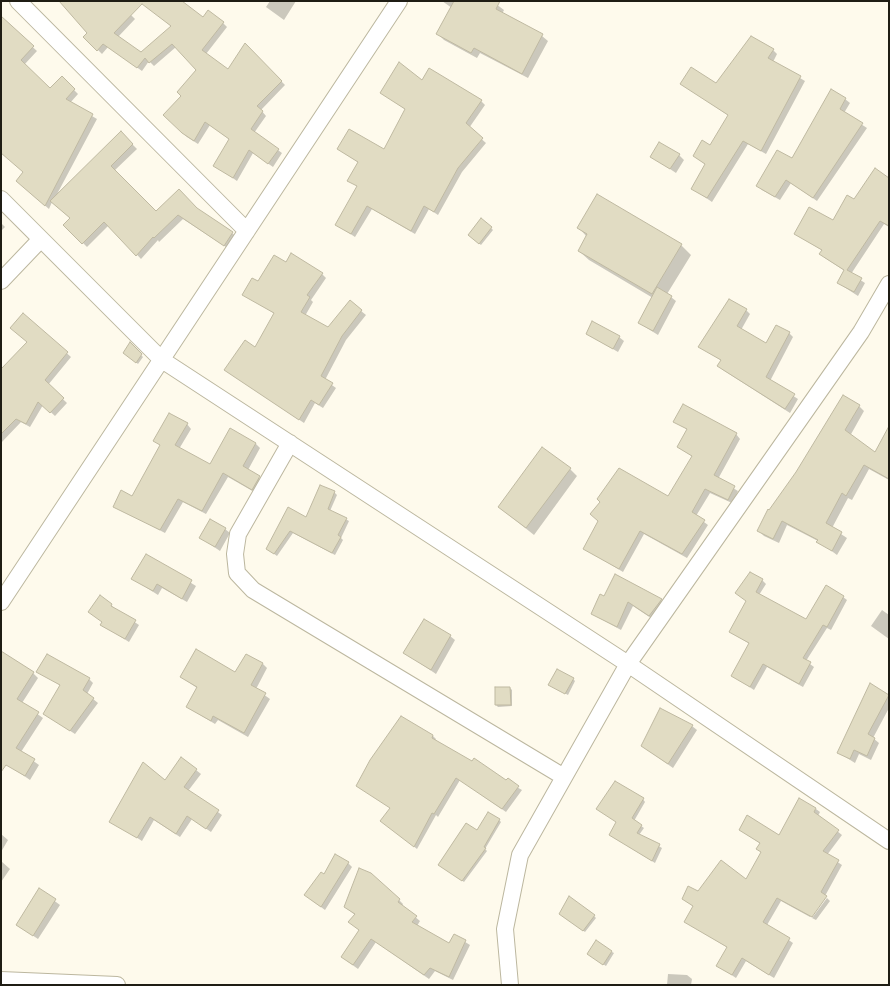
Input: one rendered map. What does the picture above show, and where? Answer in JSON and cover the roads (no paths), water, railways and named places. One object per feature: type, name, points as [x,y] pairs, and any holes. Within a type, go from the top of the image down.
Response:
[{"type":"street","points":[[18,1],[247,231]]},
{"type":"street","points":[[1,602],[400,1]]},
{"type":"street","points":[[1,199],[162,360],[628,664],[889,841]]},
{"type":"street","points":[[1,281],[42,239]]},
{"type":"street","points":[[510,985],[505,928],[520,855],[628,664],[861,332],[889,284]]},
{"type":"street","points":[[290,443],[238,534],[235,554],[237,573],[253,590],[564,777]]},
{"type":"street","points":[[1,980],[117,985]]}]
